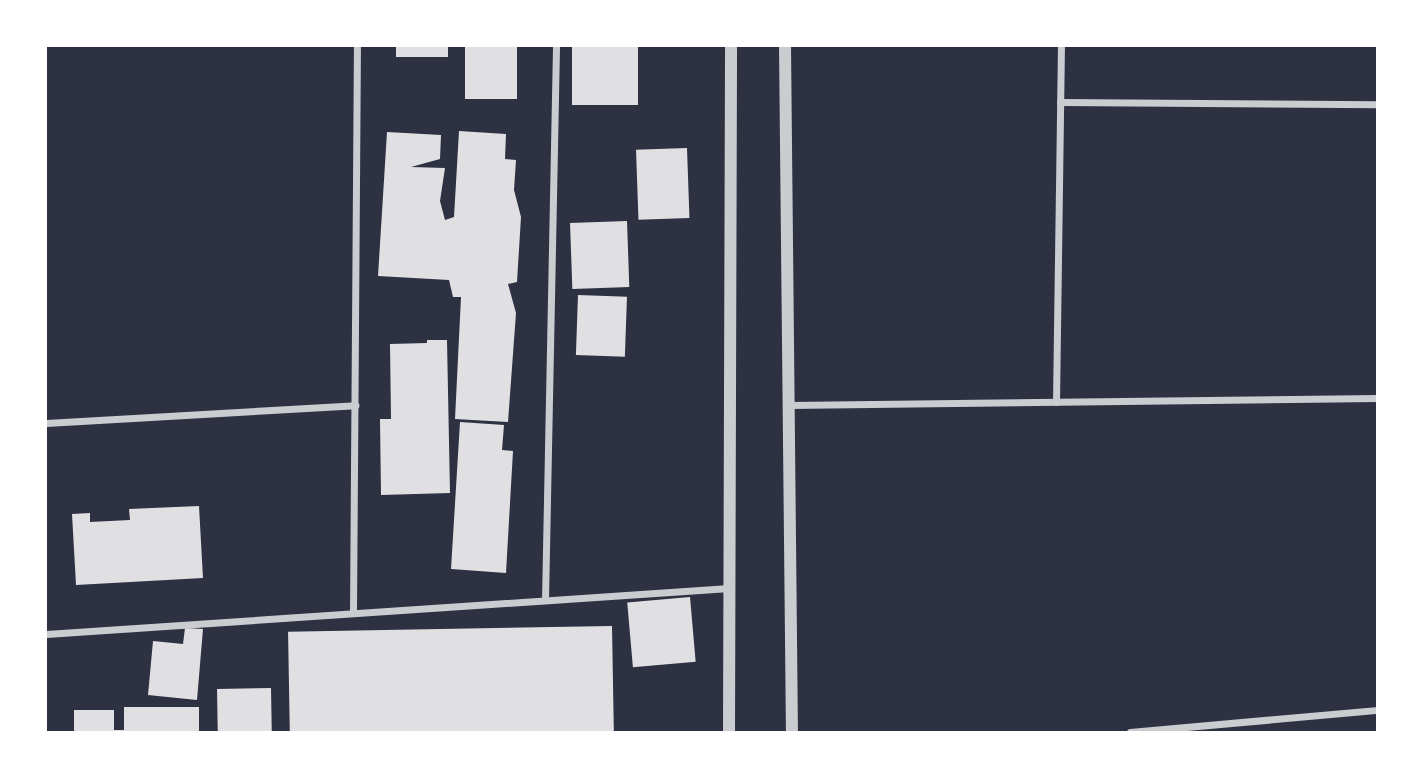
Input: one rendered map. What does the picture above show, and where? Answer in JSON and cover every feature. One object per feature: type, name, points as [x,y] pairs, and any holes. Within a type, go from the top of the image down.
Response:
[{"type":"street","points":[[354,613],[357,46]]},
{"type":"street","points":[[545,600],[556,46]]},
{"type":"street","points":[[729,733],[731,46]]},
{"type":"street","points":[[785,46],[792,733]]},
{"type":"street","points":[[1056,402],[1060,46]]},
{"type":"street","points":[[1060,102],[1377,104]]},
{"type":"street","points":[[789,405],[1377,398]]},
{"type":"street","points":[[46,423],[355,405]]},
{"type":"street","points":[[46,634],[729,588]]},
{"type":"street","points":[[1130,733],[1377,710]]},
{"type":"building","points":[[396,46],[448,46],[448,57],[396,57]]},
{"type":"building","points":[[465,46],[517,46],[517,99],[465,99]]},
{"type":"building","points":[[572,46],[638,46],[638,105],[572,105]]},
{"type":"building","points":[[459,131],[506,134],[505,159],[516,160],[514,190],[521,217],[517,282],[508,284],[516,313],[508,422],[455,419],[461,297],[453,297],[449,280],[378,276],[387,132],[441,135],[440,159],[411,167],[445,168],[440,201],[445,220],[454,217]]},
{"type":"building","points":[[687,148],[689,218],[638,220],[636,150]]},
{"type":"building","points":[[627,221],[629,287],[572,289],[570,223]]},
{"type":"building","points":[[578,295],[627,297],[625,357],[576,355]]},
{"type":"building","points":[[427,340],[447,340],[450,493],[381,495],[380,419],[391,419],[390,344],[427,343]]},
{"type":"building","points":[[460,422],[504,425],[502,450],[513,451],[506,573],[451,569]]},
{"type":"building","points":[[199,506],[203,578],[76,585],[72,514],[90,513],[90,522],[130,520],[129,509]]},
{"type":"building","points":[[690,597],[696,662],[633,667],[627,602]]},
{"type":"building","points":[[612,626],[614,732],[290,732],[288,632]]},
{"type":"building","points":[[185,628],[203,629],[197,700],[148,695],[153,641],[183,644]]},
{"type":"building","points":[[271,688],[272,732],[218,732],[217,689]]},
{"type":"building","points":[[124,707],[199,707],[199,732],[74,732],[74,710],[114,710],[114,730],[124,730]]}]
